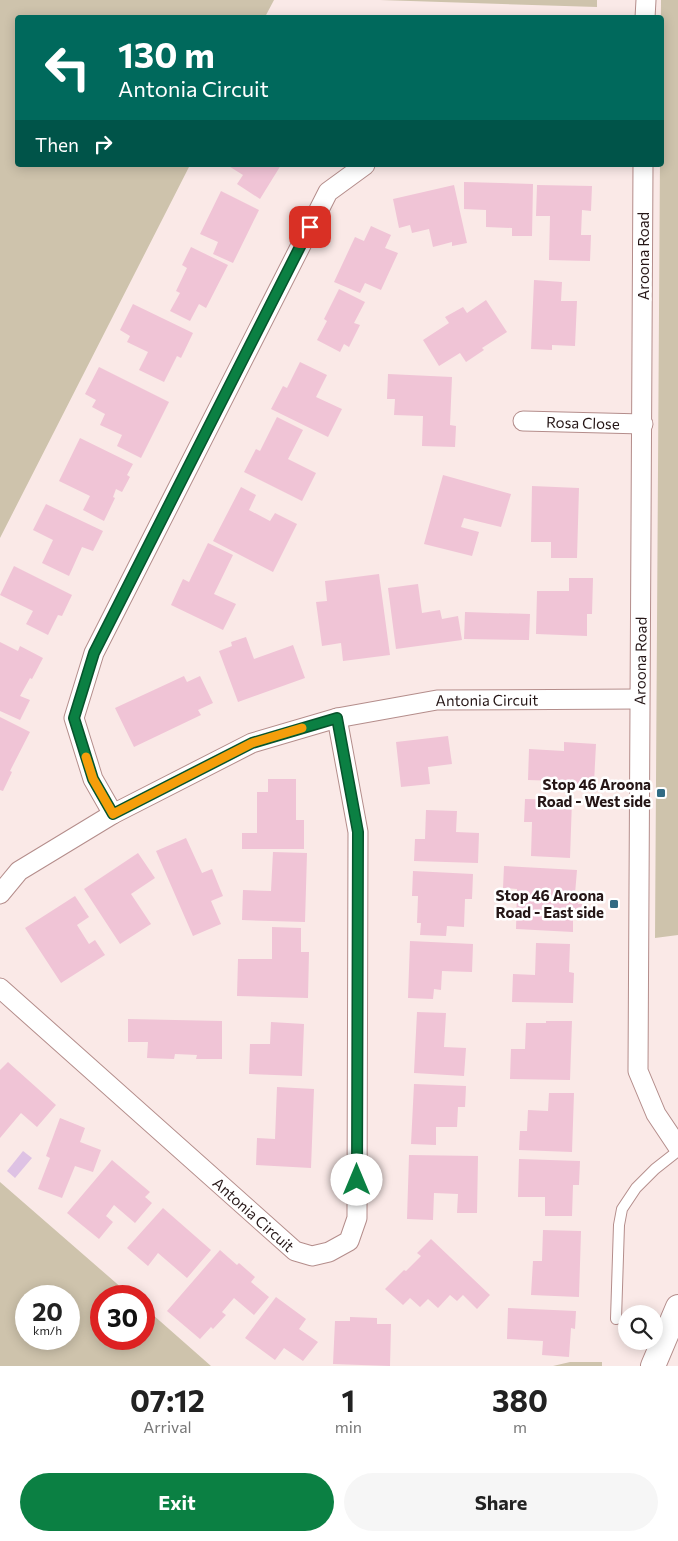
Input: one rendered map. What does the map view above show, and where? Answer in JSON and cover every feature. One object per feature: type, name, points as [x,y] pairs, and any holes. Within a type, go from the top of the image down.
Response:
[{"type":"street","points":[[645,15],[646,0]]},
{"type":"street","points":[[113,814],[93,779],[74,718],[94,653],[328,192],[362,167]]},
{"type":"street","name":"Aroona Road","points":[[643,167],[638,1071],[656,1114],[678,1147]]},
{"type":"street","name":"Rosa Close","points":[[523,422],[643,424]]},
{"type":"street","name":"Antonia Circuit","points":[[0,894],[19,871],[113,814],[252,743],[337,718],[437,700],[639,700]]},
{"type":"street","name":"Antonia Circuit","points":[[0,988],[295,1251],[312,1256],[329,1252],[349,1241],[356,1218],[358,832],[337,718]]},
{"type":"street","points":[[653,1366],[678,1307]]},
{"type":"lane","points":[[616,1319],[619,1225],[622,1209],[636,1188],[655,1169],[678,1151]]},
{"type":"shaded area","points":[[0,0],[274,0],[266,15],[15,15],[15,167],[189,167],[0,538]]},
{"type":"shaded area","points":[[380,0],[597,0],[597,7]]},
{"type":"shaded area","points":[[661,0],[678,0],[678,935],[655,938],[660,167],[664,167],[664,15],[661,15]]},
{"type":"shaded area","points":[[23,1151],[32,1158],[15,1178],[7,1171]]},
{"type":"shaded area","points":[[0,1182],[118,1285],[90,1285],[90,1350],[155,1350],[155,1317],[211,1366],[0,1366]]},
{"type":"shaded area","points":[[570,1362],[602,1362],[602,1366],[553,1366]]},
{"type":"building","points":[[230,167],[280,167],[260,199],[237,184],[243,175]]},
{"type":"building","points":[[464,182],[533,184],[532,236],[512,236],[512,228],[486,227],[486,210],[464,209]]},
{"type":"building","points":[[454,185],[467,243],[452,246],[452,242],[433,247],[429,229],[412,233],[410,225],[399,228],[393,199]]},
{"type":"building","points":[[537,185],[592,186],[591,211],[582,210],[581,235],[591,235],[590,261],[549,260],[550,216],[536,216]]},
{"type":"building","points":[[221,191],[259,210],[233,263],[213,254],[218,242],[200,234]]},
{"type":"building","points":[[371,226],[391,235],[385,248],[398,253],[381,290],[365,283],[360,293],[334,282],[355,237],[364,241]]},
{"type":"building","points":[[191,247],[228,265],[206,308],[199,304],[190,321],[170,311],[180,293],[176,291],[187,268],[182,265]]},
{"type":"building","points":[[534,280],[562,282],[561,301],[577,301],[575,346],[552,345],[552,350],[531,349]]},
{"type":"building","points":[[339,289],[365,302],[354,323],[360,325],[349,347],[344,344],[340,352],[317,340],[327,321],[324,319]]},
{"type":"building","points":[[486,300],[507,332],[482,348],[484,350],[466,362],[460,353],[439,366],[423,340],[449,323],[445,317],[463,307],[467,313]]},
{"type":"building","points":[[133,304],[193,333],[181,358],[177,356],[164,382],[139,370],[148,352],[127,342],[130,336],[120,330]]},
{"type":"building","points":[[300,362],[327,375],[316,397],[342,409],[328,437],[271,409],[283,386],[287,388]]},
{"type":"building","points":[[99,367],[169,402],[141,458],[117,446],[122,435],[100,425],[105,414],[92,407],[96,400],[85,394]]},
{"type":"building","points":[[388,374],[452,377],[450,425],[456,426],[455,447],[422,446],[423,416],[394,415],[395,399],[387,399]]},
{"type":"building","points":[[277,417],[303,430],[288,459],[316,473],[302,501],[244,472],[256,449],[260,451]]},
{"type":"building","points":[[80,438],[133,464],[127,475],[130,477],[122,492],[116,489],[113,497],[115,498],[104,521],[83,510],[90,496],[59,481]]},
{"type":"building","points":[[443,475],[511,494],[501,527],[464,518],[461,527],[479,532],[472,556],[424,544]]},
{"type":"building","points":[[532,486],[579,488],[577,558],[551,558],[551,542],[531,542]]},
{"type":"building","points":[[241,487],[256,495],[249,510],[270,521],[275,513],[297,524],[273,572],[213,541]]},
{"type":"building","points":[[46,504],[103,531],[93,551],[82,547],[69,576],[42,563],[53,540],[33,530]]},
{"type":"building","points":[[208,543],[233,555],[214,594],[236,604],[223,630],[171,605],[183,579],[189,582]]},
{"type":"building","points":[[14,566],[72,595],[62,616],[58,615],[48,635],[26,624],[33,611],[0,595]]},
{"type":"building","points":[[379,574],[390,655],[343,661],[341,643],[322,646],[316,602],[327,601],[325,581]]},
{"type":"building","points":[[569,578],[593,578],[592,614],[587,614],[587,636],[536,634],[537,591],[569,591]]},
{"type":"building","points":[[418,584],[422,613],[440,610],[442,619],[458,616],[462,640],[396,649],[388,588]]},
{"type":"building","points":[[465,612],[530,614],[529,640],[464,639]]},
{"type":"building","points":[[246,637],[254,659],[293,645],[305,678],[238,702],[219,651],[232,646],[231,642]]},
{"type":"building","points":[[0,642],[18,651],[20,646],[43,658],[20,696],[30,700],[20,720],[0,711]]},
{"type":"building","points":[[184,676],[187,682],[200,676],[213,703],[198,710],[201,715],[134,747],[115,708]]},
{"type":"building","points":[[0,717],[30,732],[10,771],[12,772],[3,791],[0,790]]},
{"type":"building","points":[[448,736],[452,764],[428,767],[430,784],[401,787],[396,742]]},
{"type":"building","points":[[564,742],[596,744],[594,783],[591,782],[590,789],[557,787],[557,781],[528,780],[529,749],[564,751]]},
{"type":"building","points":[[268,779],[296,779],[296,820],[304,820],[304,849],[242,849],[242,833],[257,833],[257,792],[268,792]]},
{"type":"building","points":[[525,799],[572,800],[570,858],[531,856],[532,822],[524,822]]},
{"type":"building","points":[[426,810],[457,811],[456,832],[479,833],[478,863],[414,861],[415,839],[425,839]]},
{"type":"building","points":[[186,838],[202,873],[212,869],[223,896],[211,901],[221,924],[193,936],[156,851]]},
{"type":"building","points":[[273,852],[307,853],[305,922],[242,920],[243,890],[271,891]]},
{"type":"building","points":[[138,853],[155,878],[131,894],[151,924],[120,944],[84,889]]},
{"type":"building","points":[[504,866],[577,870],[575,894],[579,894],[578,904],[582,904],[581,918],[573,918],[573,932],[516,929],[517,889],[503,888]]},
{"type":"building","points":[[413,871],[473,874],[472,899],[465,899],[464,927],[447,926],[446,936],[420,935],[421,923],[417,923],[418,896],[412,896]]},
{"type":"building","points":[[75,896],[89,917],[77,925],[89,944],[95,940],[105,955],[61,983],[25,928]]},
{"type":"building","points":[[272,927],[301,928],[301,952],[309,952],[308,998],[237,996],[238,959],[272,959]]},
{"type":"building","points":[[410,941],[473,944],[472,972],[442,971],[441,990],[434,989],[433,999],[408,998]]},
{"type":"building","points":[[536,943],[570,944],[569,972],[574,973],[573,1003],[512,1002],[513,974],[535,975]]},
{"type":"building","points":[[417,1012],[446,1013],[444,1047],[466,1048],[464,1076],[414,1073]]},
{"type":"building","points":[[128,1019],[222,1021],[222,1059],[196,1059],[197,1055],[175,1054],[174,1059],[147,1058],[148,1042],[128,1042]]},
{"type":"building","points":[[546,1021],[572,1021],[570,1080],[510,1079],[511,1049],[525,1049],[526,1023],[546,1023]]},
{"type":"building","points":[[271,1022],[304,1024],[302,1076],[249,1074],[250,1044],[270,1044]]},
{"type":"building","points":[[8,1062],[56,1105],[37,1127],[21,1113],[0,1138],[0,1070]]},
{"type":"building","points":[[414,1084],[466,1086],[465,1107],[458,1107],[457,1127],[436,1127],[436,1145],[411,1144]]},
{"type":"building","points":[[277,1087],[314,1089],[311,1168],[256,1165],[257,1138],[275,1139]]},
{"type":"building","points":[[549,1093],[574,1093],[572,1152],[519,1150],[520,1131],[527,1131],[528,1110],[548,1111]]},
{"type":"building","points":[[60,1118],[85,1128],[80,1142],[101,1150],[93,1172],[75,1166],[62,1198],[38,1189],[50,1158],[46,1156]]},
{"type":"building","points":[[409,1155],[478,1156],[477,1213],[457,1213],[458,1194],[434,1193],[433,1220],[407,1219]]},
{"type":"building","points":[[519,1159],[580,1161],[579,1185],[573,1185],[572,1216],[545,1216],[545,1197],[518,1197]]},
{"type":"building","points":[[112,1160],[150,1192],[145,1197],[152,1203],[135,1223],[114,1205],[106,1216],[113,1222],[99,1239],[67,1213]]},
{"type":"building","points":[[163,1208],[211,1250],[187,1278],[158,1253],[148,1266],[127,1248]]},
{"type":"building","points":[[543,1230],[581,1231],[579,1297],[531,1295],[533,1261],[542,1261]]},
{"type":"building","points":[[431,1239],[490,1295],[477,1309],[463,1295],[457,1301],[450,1295],[438,1308],[428,1299],[420,1307],[410,1298],[403,1305],[385,1289],[421,1256],[417,1253]]},
{"type":"building","points":[[220,1250],[255,1277],[251,1282],[269,1297],[254,1315],[234,1298],[222,1312],[226,1315],[200,1339],[167,1311]]},
{"type":"building","points":[[276,1297],[306,1319],[299,1329],[318,1342],[303,1361],[284,1348],[275,1360],[245,1338]]},
{"type":"building","points":[[508,1308],[576,1311],[575,1329],[571,1328],[569,1357],[542,1355],[543,1341],[507,1339]]},
{"type":"building","points":[[350,1317],[377,1318],[377,1324],[391,1324],[390,1366],[333,1364],[335,1321],[350,1321]]},
{"type":"slow traffic","points":[[86,757],[93,779],[113,814],[252,743],[302,728]]},
{"type":"place","name":"Stop 46 Aroona Road - West side","points":[[661,793]]},
{"type":"place","name":"Stop 46 Aroona Road - East side","points":[[614,904]]},
{"type":"route","points":[[310,227],[94,653],[74,718],[93,779],[113,814],[252,743],[337,718],[358,832],[357,1180]]}]
